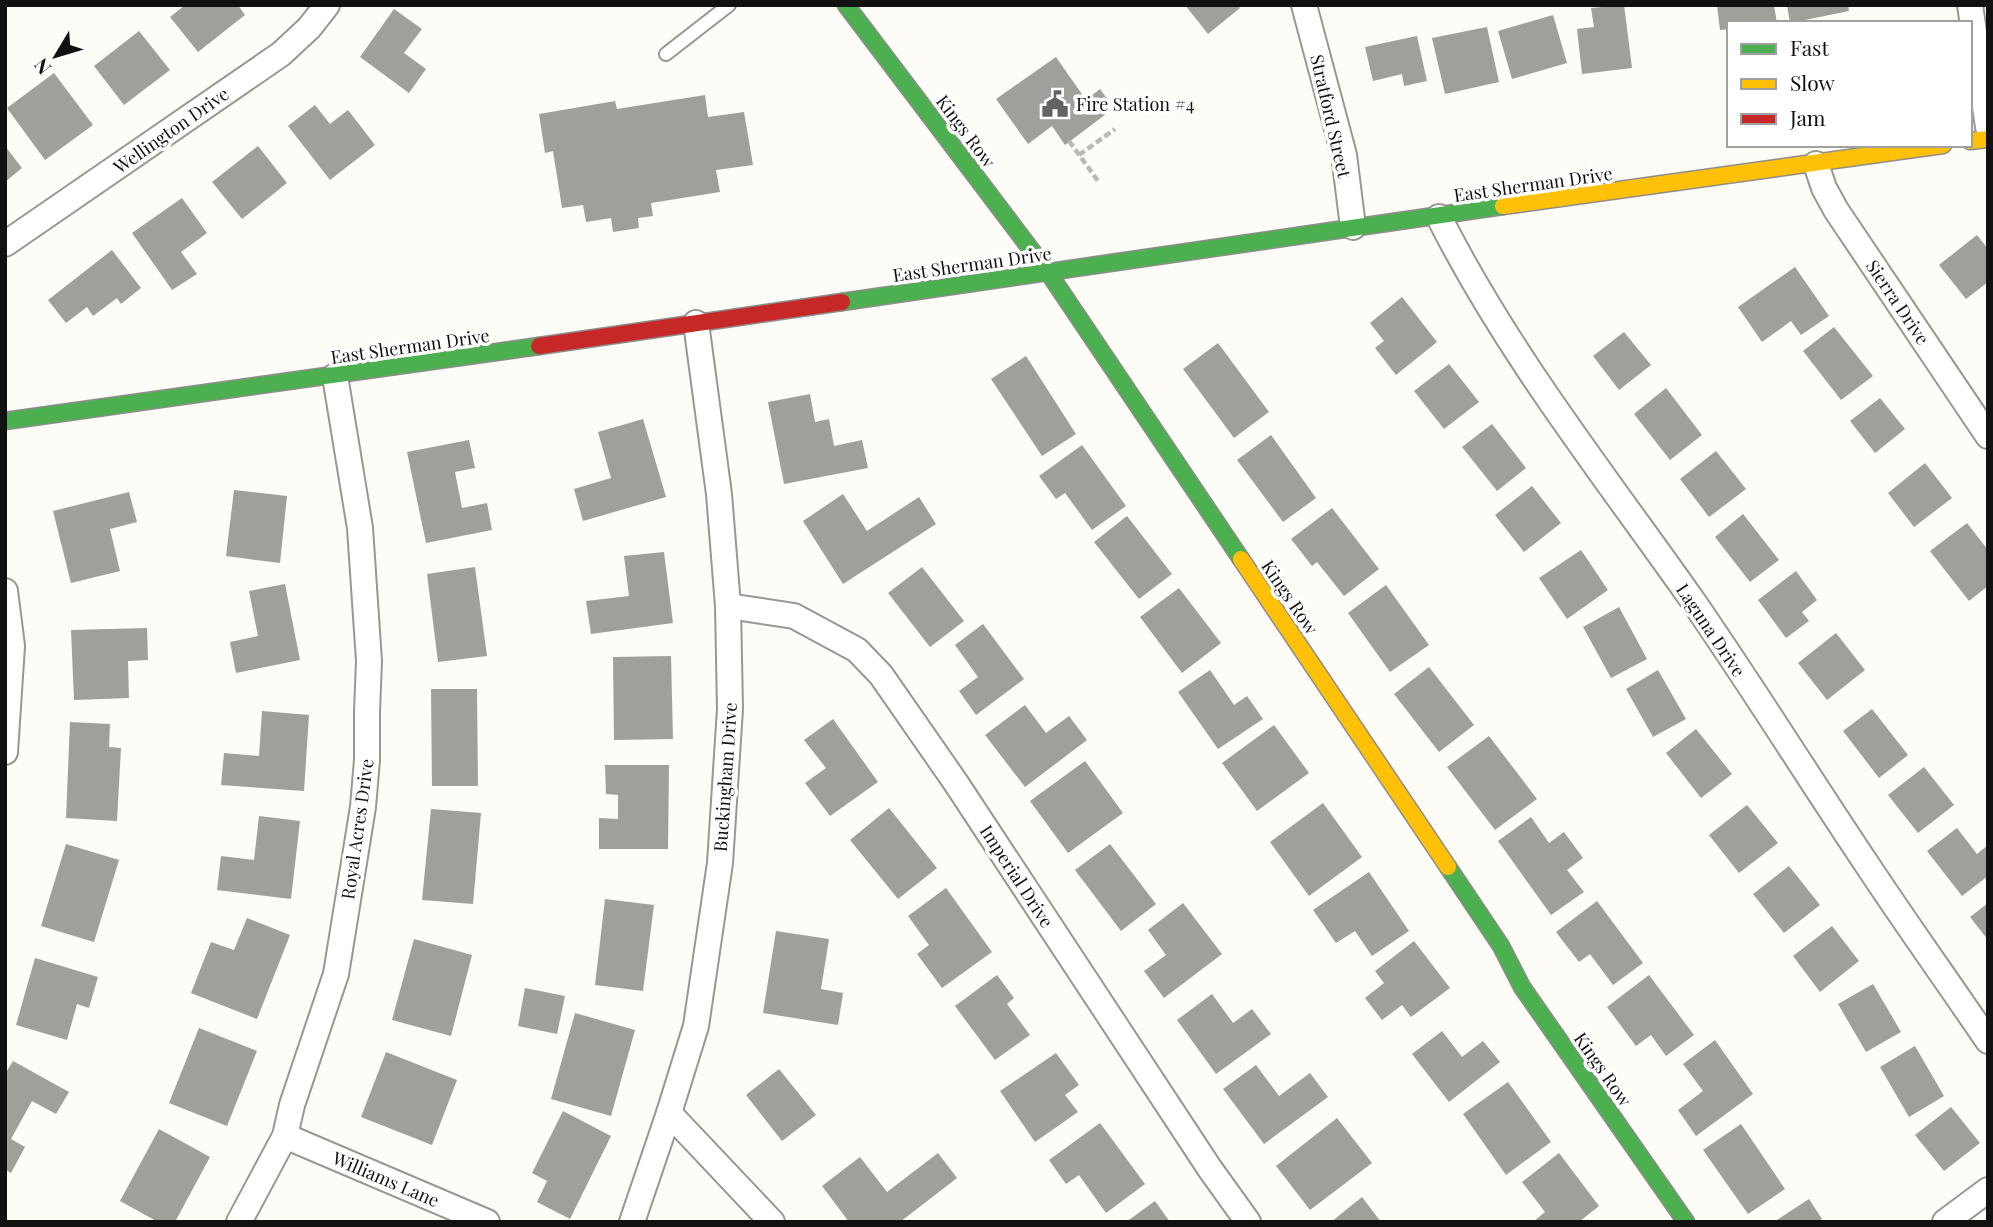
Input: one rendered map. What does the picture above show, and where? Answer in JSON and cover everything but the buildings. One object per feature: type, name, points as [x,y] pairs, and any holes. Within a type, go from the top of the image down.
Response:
[{"type":"main road","name":"Kings Row","points":[[846,5],[1048,272],[1501,946],[1522,987],[1686,1222]]},
{"type":"main road","name":"East Sherman Drive","points":[[5,421],[1930,147]]},
{"type":"street","name":"Wellington Drive","points":[[5,244],[282,54],[309,28],[327,5]]},
{"type":"street","name":"Stratford Street","points":[[1304,5],[1344,155],[1353,227]]},
{"type":"street","points":[[1970,5],[1988,127]]},
{"type":"street","name":"Sierra Drive","points":[[1816,164],[1824,188],[1836,210],[1988,436]]},
{"type":"street","name":"Laguna Drive","points":[[1439,217],[1458,255],[1496,317],[1593,461],[1694,603],[1870,869],[1988,1041]]},
{"type":"street","name":"Buckingham Drive","points":[[632,1222],[696,1026],[720,863],[730,709],[728,606],[719,494],[696,323]]},
{"type":"street","name":"Royal Acres Drive","points":[[239,1222],[285,1136],[292,1105],[336,974],[363,807],[369,662],[360,528],[335,376]]},
{"type":"street","points":[[5,591],[12,646],[5,752]]},
{"type":"street","name":"Imperial Drive","points":[[728,606],[793,616],[857,650],[881,675],[1248,1222]]},
{"type":"street","points":[[669,1113],[772,1222]]},
{"type":"street","name":"Williams Lane","points":[[285,1136],[487,1222]]},
{"type":"street","points":[[1945,1222],[1988,1191]]},
{"type":"lane","points":[[666,54],[729,5]]},
{"type":"path","points":[[1079,155],[1115,129]]},
{"type":"path","points":[[1069,141],[1098,181]]},
{"type":"traffic: fast","points":[[846,5],[1048,272],[1241,559]]},
{"type":"traffic: fast","points":[[842,302],[1503,206]]},
{"type":"traffic: fast","points":[[5,421],[539,346]]},
{"type":"traffic: fast","points":[[1448,867],[1501,946],[1522,987],[1686,1222]]},
{"type":"traffic: slow","points":[[1972,141],[1988,139]]},
{"type":"traffic: slow","points":[[1503,206],[1929,147]]},
{"type":"traffic: slow","points":[[1241,559],[1448,867]]},
{"type":"traffic: jam","points":[[539,346],[842,302]]},
{"type":"place","name":"Fire Station #4","points":[[1055,104]]}]
